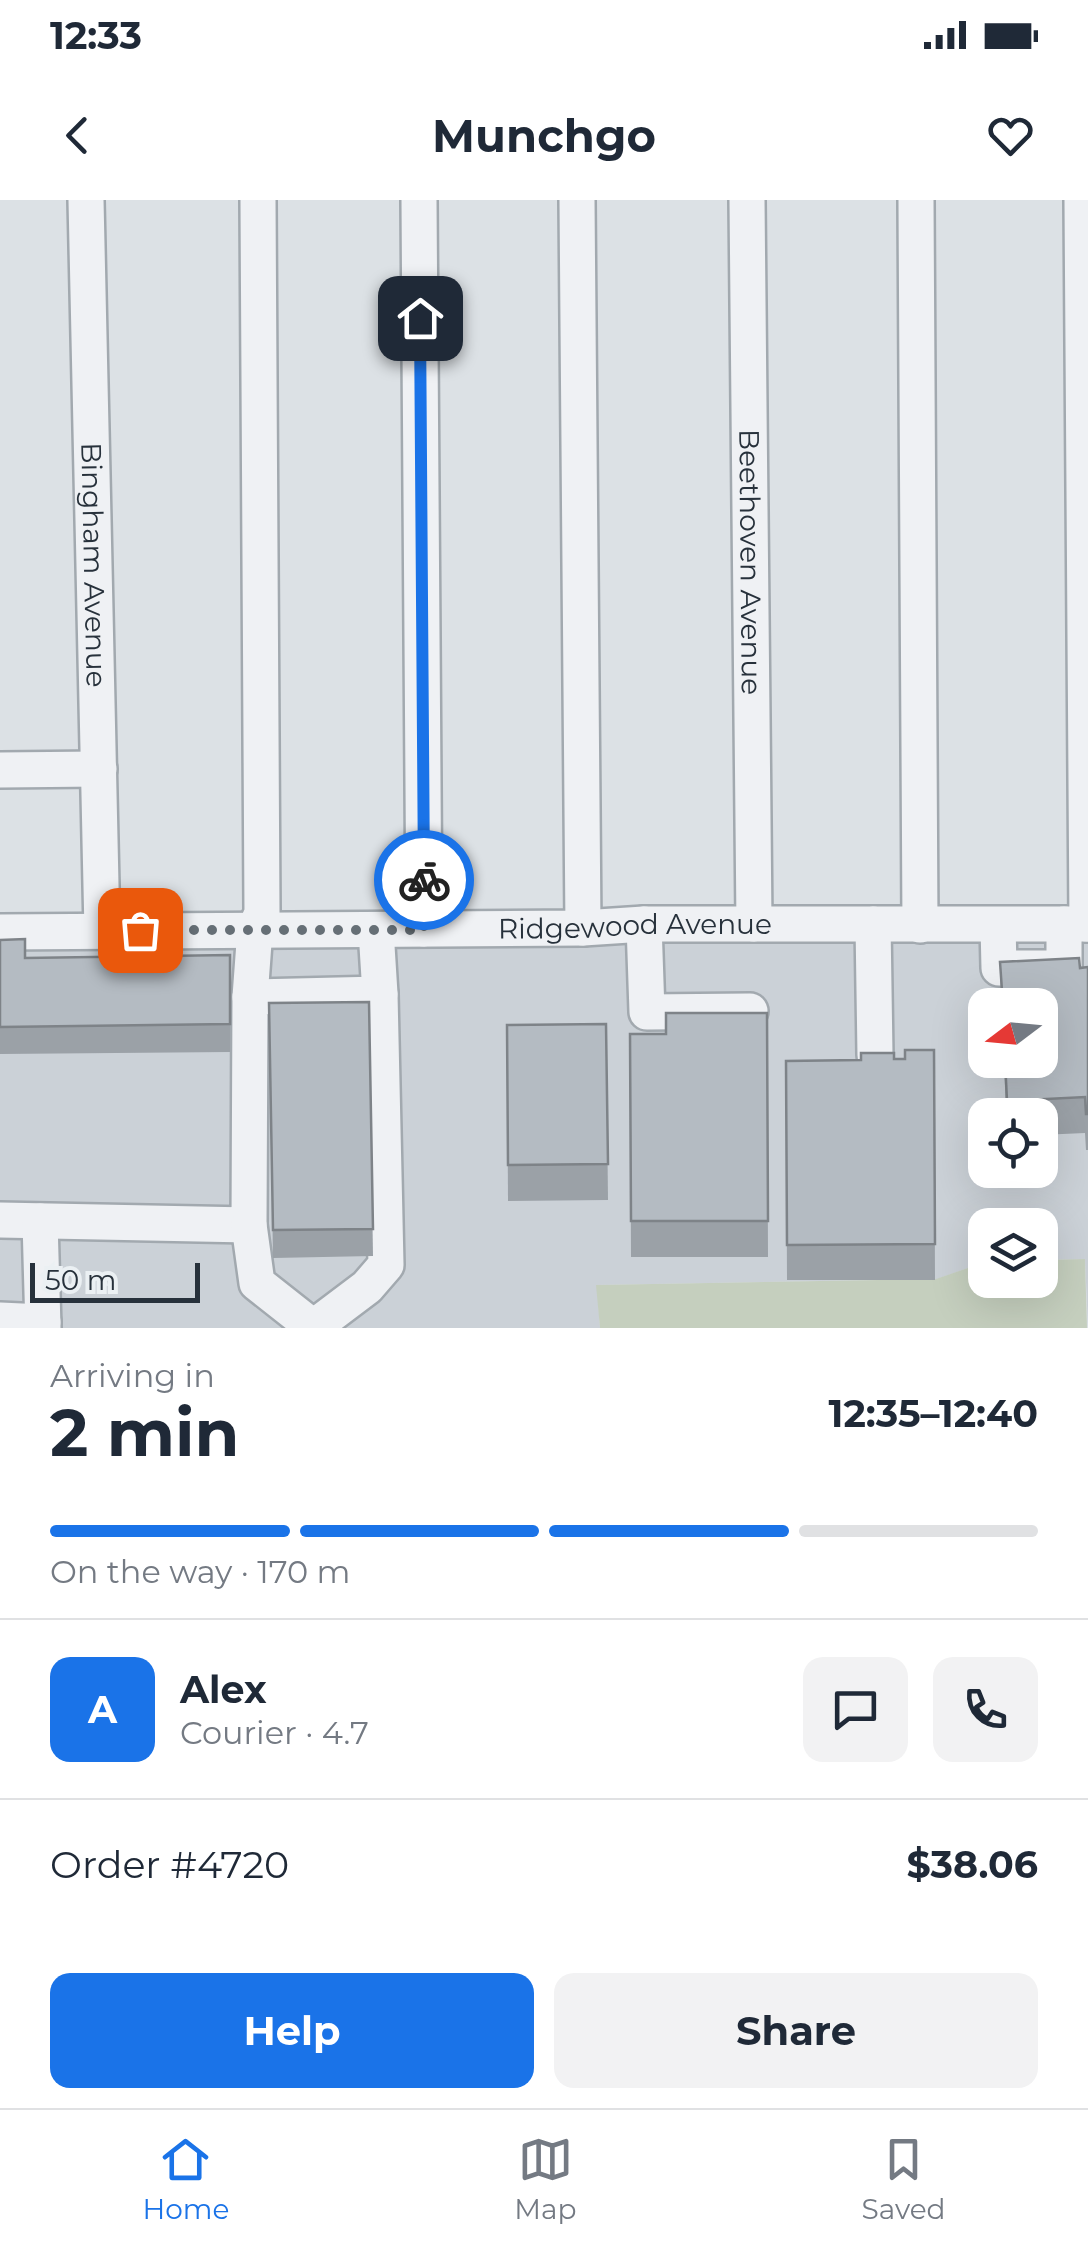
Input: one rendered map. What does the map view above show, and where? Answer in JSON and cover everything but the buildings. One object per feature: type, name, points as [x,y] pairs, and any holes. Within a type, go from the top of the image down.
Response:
[{"type":"street","name":"Bingham Avenue","points":[[86,200],[102,931]]},
{"type":"street","points":[[258,200],[262,913],[256,929],[250,998],[249,1225],[257,1283],[314,1328],[367,1287],[386,1265],[376,930]]},
{"type":"street","points":[[419,200],[424,930]]},
{"type":"street","points":[[577,200],[583,928]]},
{"type":"street","name":"Beethoven Avenue","points":[[746,200],[754,924]]},
{"type":"street","points":[[916,200],[920,926]]},
{"type":"street","points":[[1079,924],[1082,200]]},
{"type":"street","points":[[0,770],[98,768]]},
{"type":"street","points":[[644,924],[647,1012],[750,1011]]},
{"type":"street","name":"Ridgewood Avenue","points":[[0,932],[424,930],[644,924],[1079,924]]},
{"type":"street","points":[[873,924],[874,1055]]},
{"type":"street","points":[[250,998],[380,994]]},
{"type":"street","points":[[0,1220],[249,1225]]},
{"type":"street","points":[[0,1320],[43,1325],[40,1221]]},
{"type":"shaded area","points":[[1088,942],[1088,1328],[1085,1259],[1058,1260],[1058,1208],[968,1208],[968,1268],[937,1279],[597,1285],[600,1328],[0,1328],[0,947]]},
{"type":"green space","points":[[1085,1259],[1087,1328],[600,1328],[596,1285],[936,1279],[968,1268],[968,1298],[1058,1298],[1058,1260]]},
{"type":"way so far","points":[[140,930],[424,930],[424,880]]},
{"type":"route","points":[[420,318],[424,880]]}]
